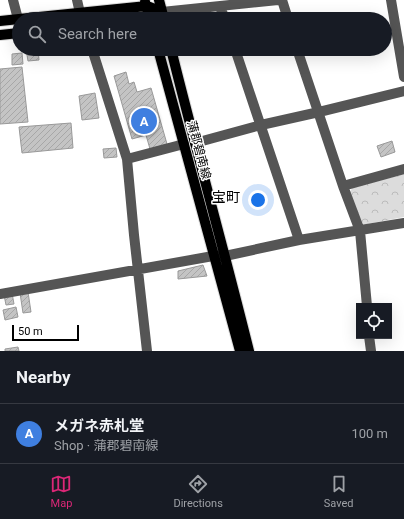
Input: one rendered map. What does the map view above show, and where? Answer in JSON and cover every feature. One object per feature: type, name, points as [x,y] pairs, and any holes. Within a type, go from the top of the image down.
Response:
[{"type":"main road","points":[[159,0],[162,12]]},
{"type":"main road","points":[[87,12],[146,3],[158,12]]},
{"type":"main road","points":[[0,21],[12,20]]},
{"type":"main road","points":[[0,35],[12,34]]},
{"type":"main road","name":"蒲郡碧南線","points":[[160,56],[240,351]]},
{"type":"main road","name":"蒲郡碧南線","points":[[173,56],[248,351]]},
{"type":"street","points":[[13,0],[17,12]]},
{"type":"street","points":[[77,0],[80,12]]},
{"type":"street","points":[[186,12],[220,6],[278,0]]},
{"type":"street","points":[[282,0],[286,12]]},
{"type":"street","points":[[391,0],[399,23],[404,77]]},
{"type":"street","points":[[220,6],[222,12]]},
{"type":"street","points":[[94,56],[127,159],[147,351]]},
{"type":"street","points":[[237,56],[299,240]]},
{"type":"street","points":[[300,56],[343,186],[360,231],[367,303]]},
{"type":"street","points":[[195,143],[261,125],[404,91]]},
{"type":"street","points":[[127,159],[184,144]]},
{"type":"street","points":[[343,186],[404,168]]},
{"type":"street","points":[[0,294],[213,256],[225,256],[299,240],[404,223]]},
{"type":"street","points":[[370,339],[371,351]]},
{"type":"green space","points":[[404,174],[404,217],[362,225],[350,192],[352,188]]},
{"type":"building","points":[[12,56],[22,56],[23,64],[12,65]]},
{"type":"building","points":[[27,56],[39,56],[39,60],[28,61]]},
{"type":"building","points":[[22,67],[28,122],[0,124],[0,69]]},
{"type":"building","points":[[126,72],[129,84],[134,82],[137,92],[151,88],[167,144],[150,149],[146,135],[132,139],[114,76]]},
{"type":"building","points":[[95,93],[99,118],[82,120],[79,96]]},
{"type":"building","points":[[71,123],[73,148],[22,153],[19,127]]},
{"type":"building","points":[[392,141],[395,152],[381,157],[377,146]]},
{"type":"building","points":[[116,148],[117,157],[104,158],[103,149]]},
{"type":"building","points":[[203,265],[207,276],[178,279],[178,271]]},
{"type":"building","points":[[28,292],[31,312],[23,313],[20,293]]},
{"type":"building","points":[[12,293],[14,304],[6,305],[4,295]]},
{"type":"building","points":[[16,307],[18,317],[5,320],[3,310]]},
{"type":"building","points":[[18,347],[19,351],[5,351],[5,349]]},
{"type":"place","name":"メガネ赤札堂","points":[[144,121]]},
{"type":"district","name":"宝町","points":[[226,197]]}]
